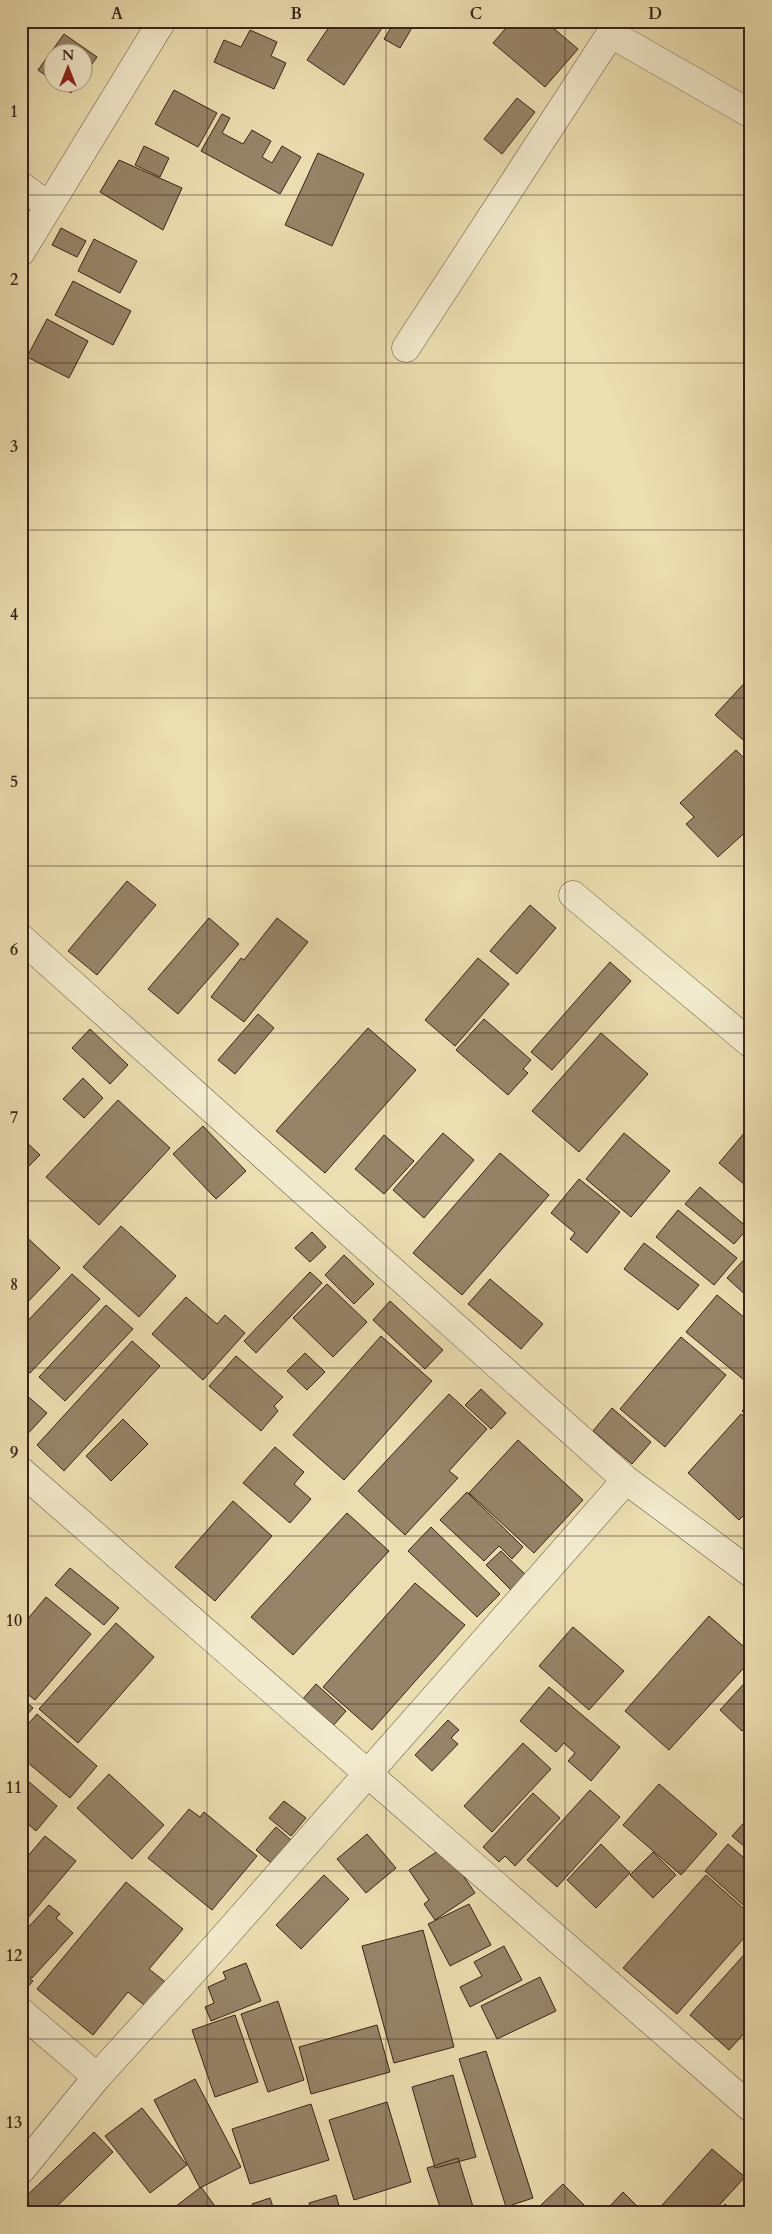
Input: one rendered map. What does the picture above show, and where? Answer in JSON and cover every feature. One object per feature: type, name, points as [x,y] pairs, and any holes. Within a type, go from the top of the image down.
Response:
[{"type":"street","points":[[21,252],[162,21]]},
{"type":"street","points":[[406,348],[615,28],[751,114]]},
{"type":"street","points":[[21,186],[50,206]]},
{"type":"street","points":[[573,896],[751,1044]]},
{"type":"street","points":[[21,938],[626,1480],[751,1573]]},
{"type":"street","points":[[21,1471],[751,2108]]},
{"type":"street","points":[[21,2170],[98,2076],[218,1945],[626,1480]]},
{"type":"street","points":[[21,2012],[98,2076]]},
{"type":"building","points":[[333,21],[378,21],[384,25],[344,85],[307,60]]},
{"type":"building","points":[[395,21],[416,21],[400,48],[384,39]]},
{"type":"building","points":[[512,21],[545,21],[578,49],[545,87],[493,43]]},
{"type":"building","points":[[250,30],[277,42],[271,56],[286,63],[274,89],[214,62],[224,40],[241,47]]},
{"type":"building","points":[[64,34],[75,42],[58,42]]},
{"type":"building","points":[[92,54],[97,57],[92,64]]},
{"type":"building","points":[[42,64],[42,73],[38,70]]},
{"type":"building","points":[[174,90],[217,113],[198,147],[155,124]]},
{"type":"building","points":[[517,98],[535,112],[502,154],[484,139]]},
{"type":"building","points":[[222,114],[230,118],[222,133],[243,144],[252,130],[271,141],[262,157],[272,163],[282,146],[301,157],[280,194],[201,151]]},
{"type":"building","points":[[144,146],[169,158],[160,177],[135,165]]},
{"type":"building","points":[[318,153],[364,174],[332,246],[285,225]]},
{"type":"building","points":[[119,160],[182,188],[163,230],[100,192]]},
{"type":"building","points":[[61,228],[86,241],[77,257],[52,245]]},
{"type":"building","points":[[94,239],[137,261],[120,293],[78,271]]},
{"type":"building","points":[[73,281],[131,311],[113,345],[55,315]]},
{"type":"building","points":[[47,319],[88,341],[69,378],[27,357]]},
{"type":"building","points":[[751,676],[751,747],[715,715]]},
{"type":"building","points":[[736,750],[751,765],[751,827],[718,857],[686,824],[694,817],[680,803]]},
{"type":"building","points":[[127,881],[156,905],[97,975],[68,951]]},
{"type":"building","points":[[530,905],[556,928],[517,974],[490,951]]},
{"type":"building","points":[[209,918],[239,944],[178,1014],[148,989]]},
{"type":"building","points":[[277,918],[308,942],[244,1022],[211,997],[241,958],[244,960]]},
{"type":"building","points":[[478,958],[509,984],[455,1046],[425,1020]]},
{"type":"building","points":[[610,962],[631,981],[552,1070],[531,1052]]},
{"type":"building","points":[[258,1014],[274,1028],[235,1074],[218,1060]]},
{"type":"building","points":[[484,1019],[531,1060],[523,1069],[528,1073],[508,1095],[456,1050]]},
{"type":"building","points":[[368,1028],[416,1070],[325,1173],[276,1131]]},
{"type":"building","points":[[90,1029],[128,1065],[110,1084],[72,1048]]},
{"type":"building","points":[[601,1033],[648,1074],[579,1152],[532,1111]]},
{"type":"building","points":[[83,1078],[103,1098],[84,1118],[63,1099]]},
{"type":"building","points":[[118,1100],[170,1148],[99,1225],[46,1177]]},
{"type":"building","points":[[751,1125],[751,1190],[719,1163]]},
{"type":"building","points":[[203,1126],[246,1171],[216,1199],[173,1154]]},
{"type":"building","points":[[443,1133],[474,1160],[424,1218],[393,1190]]},
{"type":"building","points":[[624,1133],[670,1171],[631,1217],[586,1179]]},
{"type":"building","points":[[384,1135],[414,1161],[384,1194],[355,1169]]},
{"type":"building","points":[[21,1137],[40,1155],[21,1174]]},
{"type":"building","points":[[500,1153],[549,1195],[462,1295],[413,1253]]},
{"type":"building","points":[[579,1179],[620,1212],[587,1253],[570,1239],[575,1233],[551,1213]]},
{"type":"building","points":[[700,1187],[748,1228],[734,1244],[685,1204]]},
{"type":"building","points":[[678,1210],[737,1258],[714,1285],[656,1237]]},
{"type":"building","points":[[121,1226],[176,1276],[139,1317],[83,1267]]},
{"type":"building","points":[[21,1232],[60,1268],[21,1309]]},
{"type":"building","points":[[312,1232],[326,1247],[310,1262],[295,1248]]},
{"type":"building","points":[[644,1243],[699,1285],[678,1310],[624,1269]]},
{"type":"building","points":[[751,1252],[751,1297],[749,1298],[727,1278]]},
{"type":"building","points":[[344,1255],[374,1284],[354,1304],[325,1275]]},
{"type":"building","points":[[310,1272],[322,1283],[256,1353],[244,1341]]},
{"type":"building","points":[[72,1274],[100,1299],[30,1373],[21,1365],[21,1328]]},
{"type":"building","points":[[490,1279],[543,1324],[521,1349],[468,1304]]},
{"type":"building","points":[[327,1284],[367,1322],[333,1357],[293,1318]]},
{"type":"building","points":[[717,1295],[751,1323],[751,1373],[744,1380],[686,1332]]},
{"type":"building","points":[[186,1297],[217,1324],[225,1315],[245,1333],[203,1380],[152,1334]]},
{"type":"building","points":[[390,1301],[443,1350],[425,1369],[373,1320]]},
{"type":"building","points":[[106,1305],[133,1329],[65,1401],[39,1377]]},
{"type":"building","points":[[381,1336],[432,1381],[344,1480],[293,1435]]},
{"type":"building","points":[[681,1337],[726,1375],[665,1447],[620,1409]]},
{"type":"building","points":[[132,1341],[160,1366],[64,1471],[37,1445]]},
{"type":"building","points":[[305,1353],[325,1372],[307,1390],[287,1371]]},
{"type":"building","points":[[236,1356],[283,1397],[274,1406],[278,1411],[261,1431],[209,1386]]},
{"type":"building","points":[[481,1389],[506,1413],[491,1429],[465,1405]]},
{"type":"building","points":[[25,1394],[47,1413],[21,1441],[21,1398]]},
{"type":"building","points":[[449,1394],[487,1429],[449,1471],[458,1478],[405,1535],[358,1491]]},
{"type":"building","points":[[751,1401],[751,1418],[742,1411]]},
{"type":"building","points":[[612,1408],[651,1442],[632,1464],[593,1431]]},
{"type":"building","points":[[741,1414],[751,1423],[751,1508],[739,1520],[688,1473]]},
{"type":"building","points":[[123,1419],[148,1444],[111,1481],[86,1456]]},
{"type":"building","points":[[518,1440],[583,1500],[534,1553],[469,1493]]},
{"type":"building","points":[[275,1447],[304,1472],[294,1484],[311,1499],[290,1523],[243,1483]]},
{"type":"building","points":[[467,1492],[523,1547],[512,1559],[499,1546],[484,1561],[440,1520]]},
{"type":"building","points":[[233,1501],[272,1536],[215,1601],[175,1567]]},
{"type":"building","points":[[347,1513],[389,1551],[293,1655],[251,1617]]},
{"type":"building","points":[[431,1527],[500,1594],[477,1617],[408,1551]]},
{"type":"building","points":[[501,1551],[527,1576],[512,1591],[486,1565]]},
{"type":"building","points":[[21,1565],[29,1571],[21,1581]]},
{"type":"building","points":[[70,1568],[119,1608],[104,1625],[55,1585]]},
{"type":"building","points":[[415,1583],[465,1625],[372,1730],[323,1687]]},
{"type":"building","points":[[46,1597],[91,1634],[35,1700],[21,1689],[21,1627]]},
{"type":"building","points":[[709,1616],[751,1653],[751,1660],[669,1750],[625,1711]]},
{"type":"building","points":[[116,1623],[154,1657],[78,1743],[39,1709]]},
{"type":"building","points":[[573,1627],[624,1671],[589,1710],[539,1666]]},
{"type":"building","points":[[751,1676],[751,1722],[742,1731],[720,1710]]},
{"type":"building","points":[[316,1684],[346,1711],[332,1727],[302,1700]]},
{"type":"building","points":[[549,1687],[620,1747],[591,1781],[568,1761],[575,1753],[564,1743],[556,1752],[520,1721]]},
{"type":"building","points":[[21,1698],[33,1708],[21,1722]]},
{"type":"building","points":[[37,1714],[97,1766],[70,1798],[21,1757],[21,1732]]},
{"type":"building","points":[[448,1720],[459,1730],[451,1738],[458,1744],[432,1771],[415,1755]]},
{"type":"building","points":[[523,1743],[551,1769],[492,1832],[464,1806]]},
{"type":"building","points":[[109,1774],[164,1825],[132,1859],[77,1808]]},
{"type":"building","points":[[21,1775],[57,1806],[36,1831],[21,1818]]},
{"type":"building","points":[[659,1784],[717,1834],[681,1875],[623,1825]]},
{"type":"building","points":[[590,1790],[620,1817],[557,1887],[527,1860]]},
{"type":"building","points":[[533,1793],[560,1818],[515,1866],[505,1856],[499,1862],[483,1847]]},
{"type":"building","points":[[284,1801],[306,1818],[291,1836],[269,1818]]},
{"type":"building","points":[[189,1809],[200,1817],[204,1812],[257,1856],[212,1910],[148,1858]]},
{"type":"building","points":[[751,1815],[751,1852],[732,1836]]},
{"type":"building","points":[[276,1827],[291,1840],[271,1863],[256,1850]]},
{"type":"building","points":[[367,1834],[396,1868],[366,1893],[337,1859]]},
{"type":"building","points":[[45,1836],[76,1861],[21,1926],[21,1864]]},
{"type":"building","points":[[601,1844],[630,1873],[596,1908],[567,1880]]},
{"type":"building","points":[[728,1844],[751,1864],[751,1912],[705,1871]]},
{"type":"building","points":[[444,1847],[475,1893],[435,1920],[424,1904],[429,1900],[409,1870]]},
{"type":"building","points":[[653,1852],[676,1875],[653,1898],[630,1875]]},
{"type":"building","points":[[324,1875],[349,1899],[301,1949],[276,1925]]},
{"type":"building","points":[[706,1875],[751,1915],[751,1930],[677,2014],[623,1968]]},
{"type":"building","points":[[126,1882],[183,1929],[149,1969],[169,1985],[149,2009],[128,1992],[93,2035],[37,1989]]},
{"type":"building","points":[[469,1904],[491,1945],[450,1966],[428,1924]]},
{"type":"building","points":[[49,1905],[60,1914],[56,1918],[73,1933],[32,1978],[21,1969],[21,1935]]},
{"type":"building","points":[[423,1930],[454,2047],[394,2063],[362,1946]]},
{"type":"building","points":[[504,1946],[522,1980],[470,2007],[460,1987],[482,1976],[474,1962]]},
{"type":"building","points":[[751,1947],[751,2026],[729,2050],[690,2015]]},
{"type":"building","points":[[246,1963],[261,2001],[211,2021],[205,2007],[214,2003],[208,1987],[226,1979],[223,1972]]},
{"type":"building","points":[[21,1970],[33,1981],[21,1994]]},
{"type":"building","points":[[540,1977],[556,2011],[497,2039],[481,2006]]},
{"type":"building","points":[[278,2001],[304,2080],[268,2092],[241,2014]]},
{"type":"building","points":[[235,2015],[258,2082],[215,2097],[192,2030]]},
{"type":"building","points":[[377,2025],[390,2072],[311,2094],[299,2047]]},
{"type":"building","points":[[486,2051],[533,2198],[506,2207],[459,2059]]},
{"type":"building","points":[[453,2075],[476,2157],[435,2168],[412,2087]]},
{"type":"building","points":[[195,2079],[241,2167],[200,2188],[154,2100]]},
{"type":"building","points":[[387,2102],[411,2182],[354,2200],[329,2120]]},
{"type":"building","points":[[311,2104],[329,2160],[250,2184],[232,2129]]},
{"type":"building","points":[[142,2108],[187,2165],[150,2193],[105,2136]]},
{"type":"building","points":[[94,2132],[113,2152],[50,2213],[21,2213],[21,2201]]},
{"type":"building","points":[[712,2149],[745,2177],[712,2213],[656,2212]]},
{"type":"building","points":[[458,2158],[475,2213],[442,2213],[427,2168]]},
{"type":"building","points":[[563,2184],[592,2213],[549,2213],[541,2205]]},
{"type":"building","points":[[201,2187],[220,2213],[167,2213]]},
{"type":"building","points":[[623,2192],[636,2205],[628,2213],[617,2213],[610,2206]]},
{"type":"building","points":[[336,2195],[341,2213],[312,2213],[309,2203]]},
{"type":"building","points":[[270,2198],[275,2213],[255,2213],[252,2204]]},
{"type":"building","points":[[725,2204],[735,2213],[717,2213]]}]
